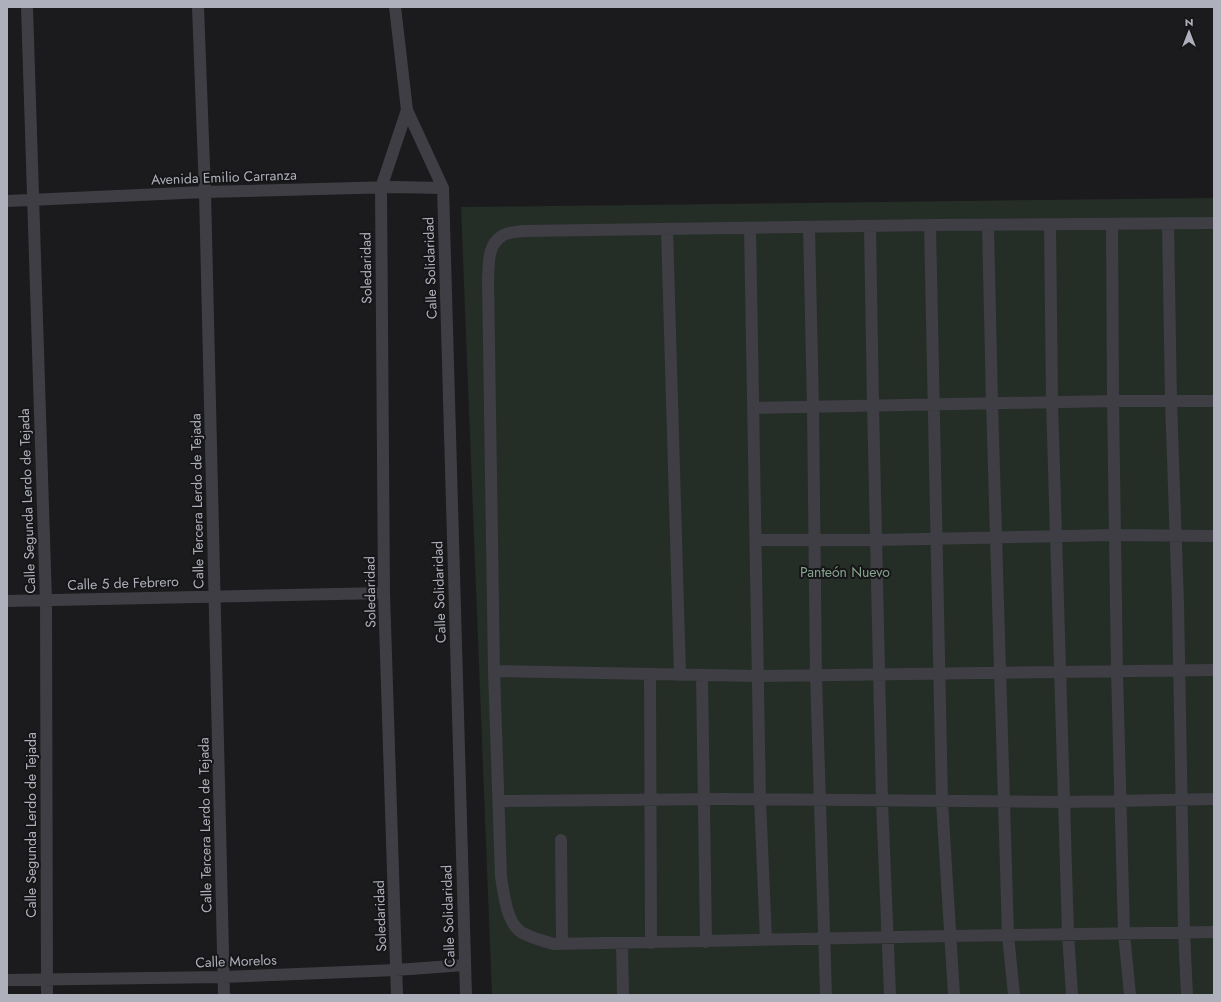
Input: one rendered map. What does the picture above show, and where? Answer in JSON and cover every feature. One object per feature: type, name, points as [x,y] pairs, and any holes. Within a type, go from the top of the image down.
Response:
[{"type":"street","name":"Calle Segunda Lerdo de Tejada","points":[[27,7],[46,601],[47,995]]},
{"type":"street","name":"Calle Tercera Lerdo de Tejada","points":[[198,7],[205,192],[224,995]]},
{"type":"street","points":[[395,7],[407,110],[443,188]]},
{"type":"street","name":"Soledaridad","points":[[397,995],[384,592],[381,188],[407,110]]},
{"type":"street","name":"Avenida Emilio Carranza","points":[[7,201],[205,192],[443,188]]},
{"type":"street","name":"Calle Solidaridad","points":[[443,188],[466,995]]},
{"type":"street","points":[[1214,223],[524,230],[502,235],[494,243],[490,254],[488,280],[494,671],[502,877],[507,908],[513,922],[520,931],[536,939],[554,944],[1214,932]]},
{"type":"street","points":[[1112,224],[1117,672],[1124,933],[1130,995]]},
{"type":"street","points":[[1168,224],[1184,932],[1187,995]]},
{"type":"street","points":[[930,225],[938,674],[942,802],[949,936],[954,995]]},
{"type":"street","points":[[1050,225],[1052,402],[1068,934],[1072,995]]},
{"type":"street","points":[[988,226],[1008,935],[1014,995]]},
{"type":"street","points":[[809,227],[816,676],[826,995]]},
{"type":"street","points":[[870,227],[882,802],[890,995]]},
{"type":"street","points":[[750,228],[760,800],[766,940]]},
{"type":"street","points":[[667,229],[680,675]]},
{"type":"street","points":[[754,408],[1113,401],[1214,401]]},
{"type":"street","points":[[756,540],[876,540],[1115,535],[1176,537],[1214,536]]},
{"type":"street","name":"Calle 5 de Febrero","points":[[7,602],[384,592]]},
{"type":"street","points":[[494,671],[816,676],[1214,670]]},
{"type":"street","points":[[650,674],[651,943]]},
{"type":"street","points":[[702,675],[706,942]]},
{"type":"street","points":[[499,801],[760,800],[1065,802],[1214,799]]},
{"type":"street","points":[[561,840],[562,944]]},
{"type":"street","points":[[622,943],[623,995]]},
{"type":"street","name":"Calle Morelos","points":[[7,980],[223,977],[396,970],[465,965]]},
{"type":"green space","name":"Panteón Nuevo","points":[[1214,198],[1214,995],[492,995],[461,207]]}]
